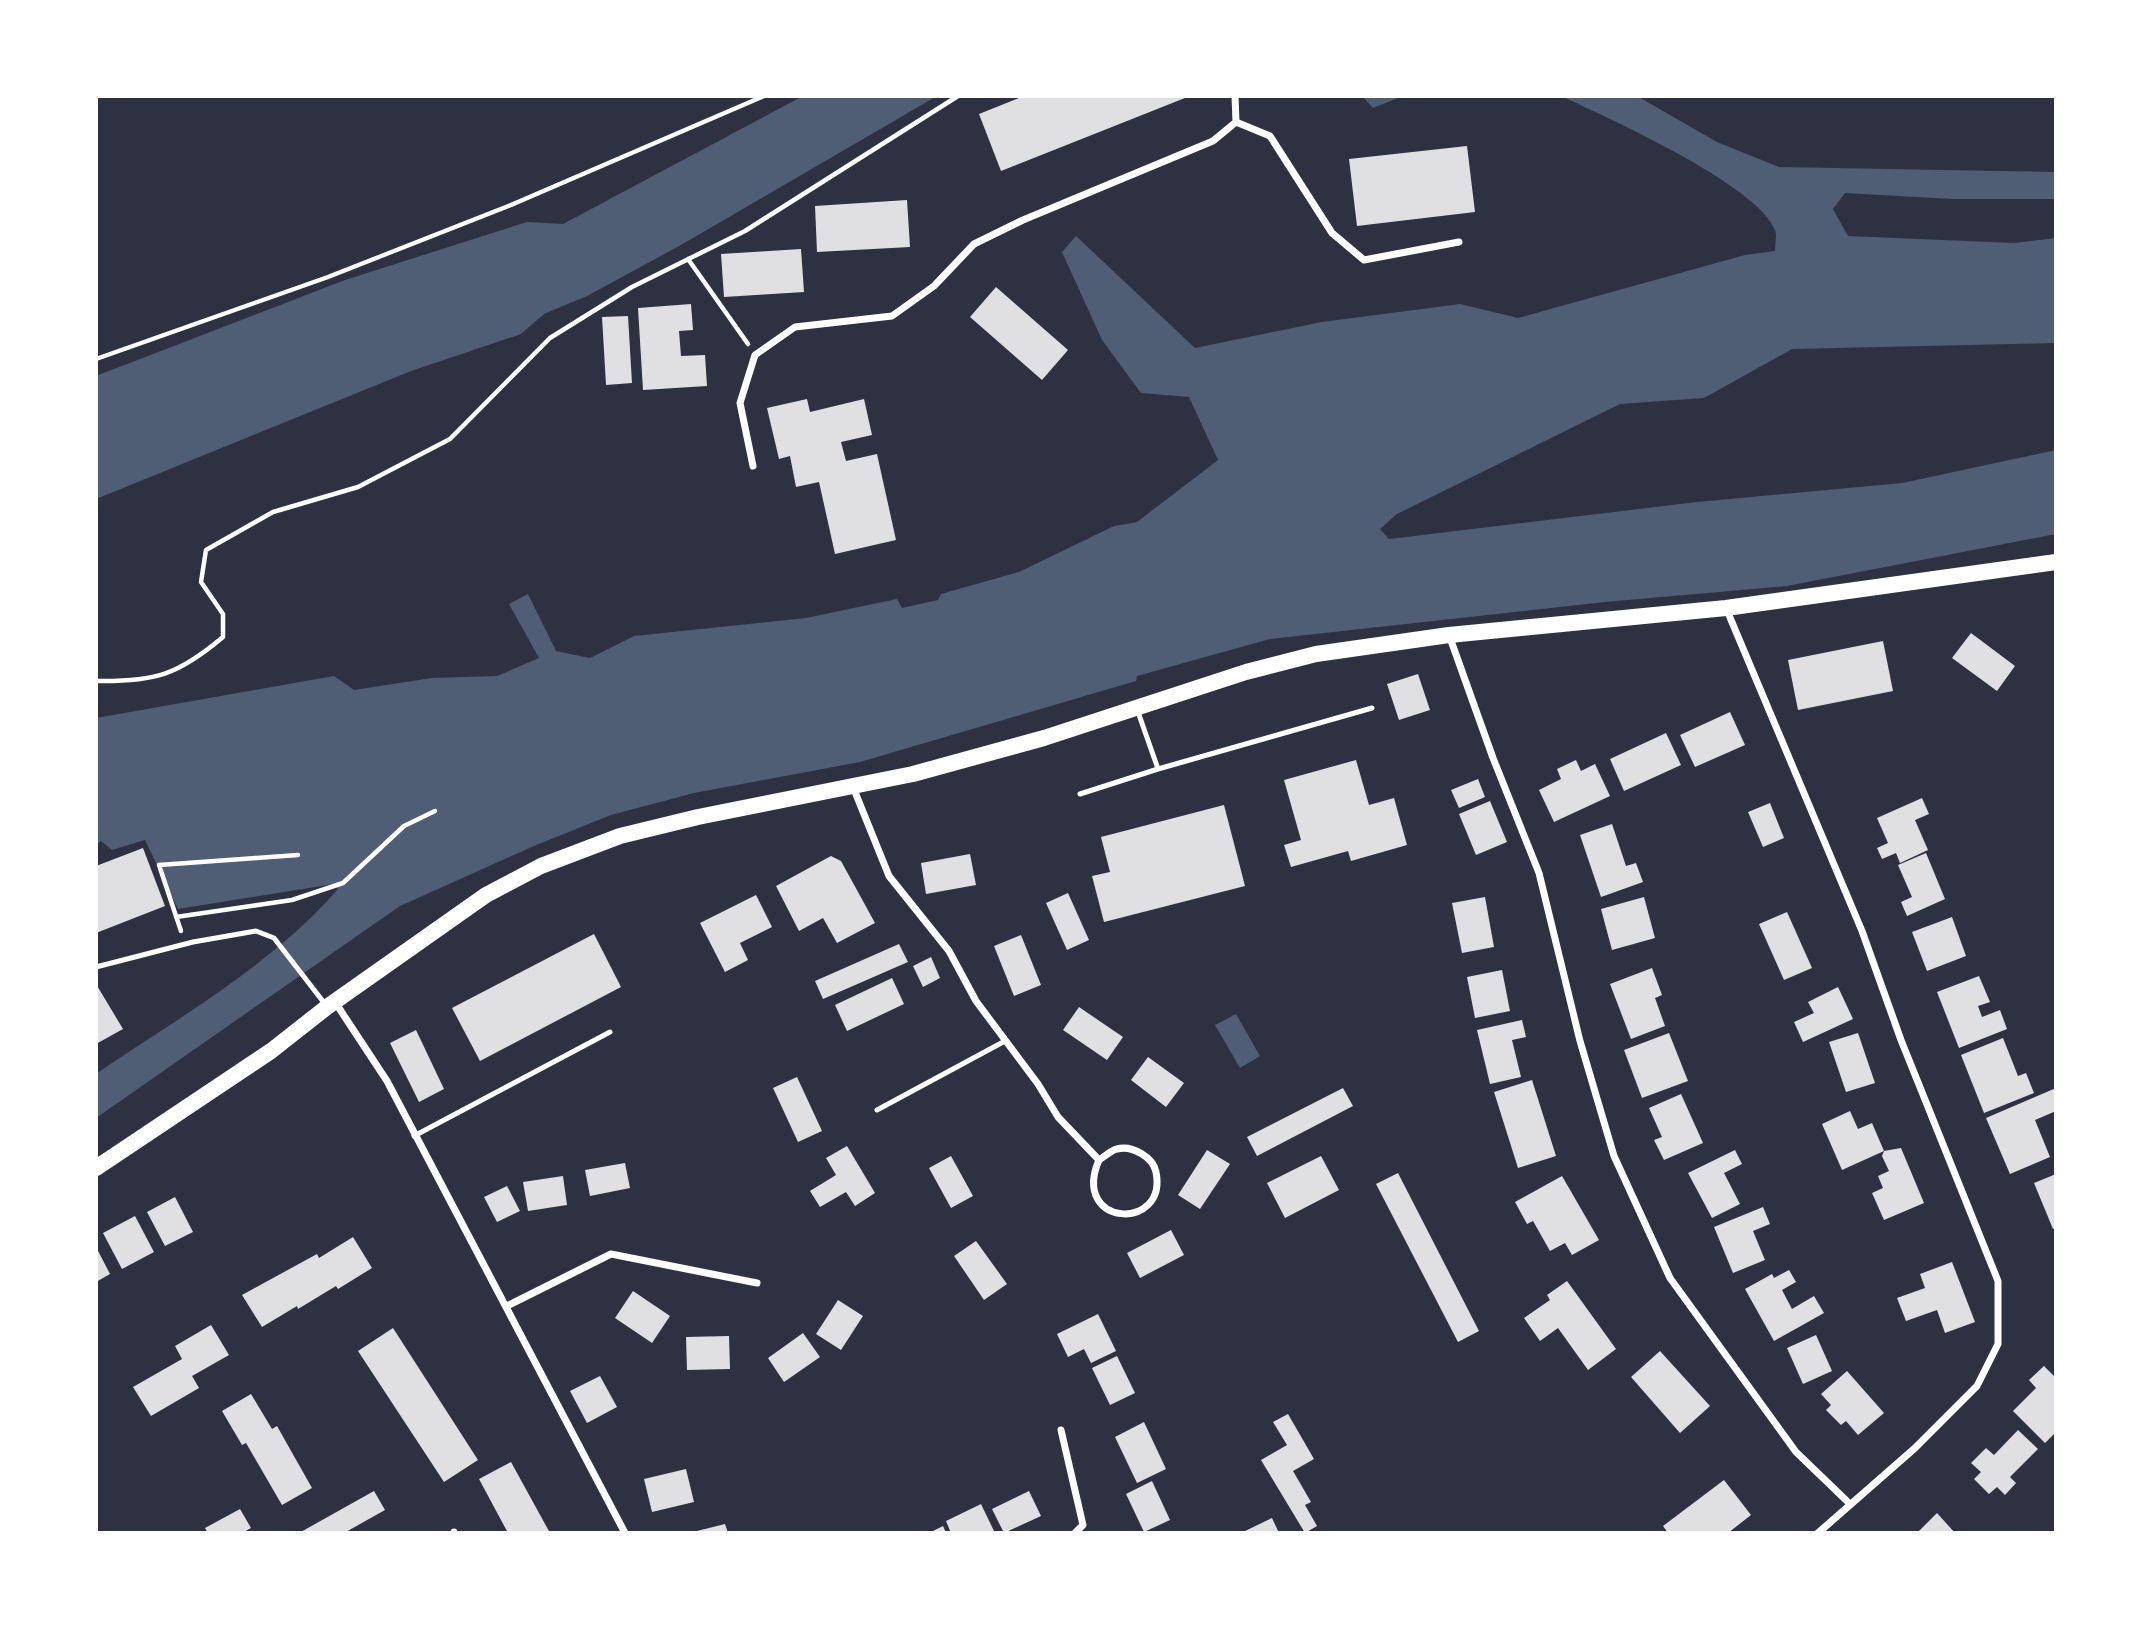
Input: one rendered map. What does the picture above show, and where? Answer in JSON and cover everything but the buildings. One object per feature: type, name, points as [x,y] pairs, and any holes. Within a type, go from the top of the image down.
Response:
[{"type":"main road","points":[[96,1168],[271,1051],[331,1004],[485,895],[581,849],[698,817],[853,787],[979,756],[1138,709],[1281,662],[1449,635],[1726,608],[2056,562]]},
{"type":"street","points":[[1235,96],[1236,122]]},
{"type":"street","points":[[1236,122],[1270,135],[1332,233],[1364,260],[1459,242]]},
{"type":"street","points":[[752,466],[740,403],[755,355],[795,327],[892,316],[934,286],[974,244],[1023,220],[1213,141],[1236,122]]},
{"type":"street","points":[[1726,608],[1862,931],[1901,1040],[1998,1281],[1998,1344],[1978,1386],[1915,1448],[1818,1533]]},
{"type":"street","points":[[1449,635],[1539,873],[1580,1041],[1614,1156],[1670,1278],[1796,1452],[1850,1504]]},
{"type":"street","points":[[853,787],[890,876],[949,951],[976,1001],[1038,1084],[1058,1116],[1099,1160]]},
{"type":"street","points":[[331,1004],[387,1081],[625,1533]]},
{"type":"street","points":[[1118,1149],[1140,1152],[1156,1168],[1158,1189],[1147,1208],[1127,1216],[1106,1210],[1093,1193],[1092,1176],[1099,1160],[1118,1149]]},
{"type":"street","points":[[507,1307],[611,1254],[757,1283]]},
{"type":"street","points":[[1062,1430],[1083,1525],[1075,1533]]},
{"type":"lane","points":[[1080,794],[1372,708]]},
{"type":"lane","points":[[1138,709],[1158,769]]},
{"type":"lane","points":[[96,967],[146,958],[185,944],[256,931],[275,938],[315,991],[331,1004]]},
{"type":"lane","points":[[414,1136],[610,1032]]},
{"type":"lane","points":[[877,1110],[1005,1041]]},
{"type":"path","points":[[96,359],[328,277],[463,225],[764,96]]},
{"type":"path","points":[[96,681],[139,682],[191,664],[223,637],[223,614],[201,582],[206,550],[273,512],[358,487],[450,439],[551,338],[632,287],[745,231],[958,96]]},
{"type":"path","points":[[688,259],[755,355]]},
{"type":"path","points":[[176,917],[292,900],[343,883],[404,826],[435,811]]},
{"type":"path","points":[[185,944],[159,865],[298,855]]},
{"type":"water","points":[[803,96],[937,96],[681,245],[587,296],[544,314],[521,334],[411,371],[96,499],[96,376],[345,280],[527,222],[563,224]]},
{"type":"water","points":[[1362,96],[1403,96],[1373,108]]},
{"type":"water","points":[[1561,96],[1637,96],[1717,142],[1779,167],[2056,172],[2056,199],[1952,199],[1845,193],[1833,209],[1848,236],[2014,243],[2056,238],[2056,343],[1792,349],[1704,398],[1620,404],[1397,514],[1380,529],[1389,539],[1697,502],[1902,483],[2056,450],[2056,534],[1787,586],[1605,602],[1270,639],[1137,676],[1136,681],[860,762],[694,793],[611,815],[400,906],[96,1118],[96,1074],[254,966],[284,942],[338,889],[334,884],[178,909],[145,840],[112,850],[101,841],[96,845],[96,718],[334,676],[354,690],[432,678],[497,676],[539,658],[509,604],[528,594],[556,651],[590,658],[634,636],[806,618],[897,599],[902,608],[938,600],[941,594],[1019,572],[1114,526],[1137,522],[1218,460],[1189,397],[1141,393],[1102,340],[1062,252],[1076,236],[1195,348],[1322,322],[1460,304],[1518,318],[1745,255],[1775,251],[1775,230],[1763,212],[1741,193],[1678,154]]},
{"type":"water","points":[[1236,1014],[1260,1056],[1240,1068],[1215,1025]]}]
